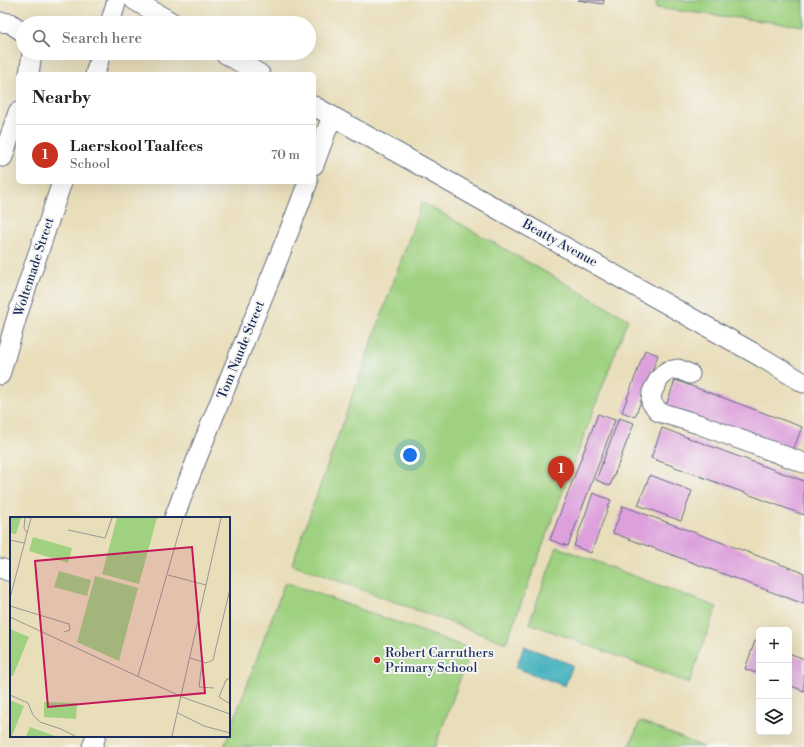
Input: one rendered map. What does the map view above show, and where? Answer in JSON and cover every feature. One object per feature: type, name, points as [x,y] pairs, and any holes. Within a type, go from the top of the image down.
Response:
[{"type":"street","points":[[112,16],[117,0]]},
{"type":"street","points":[[134,0],[161,16]]},
{"type":"street","points":[[0,22],[10,23],[16,27]]},
{"type":"street","points":[[29,72],[31,60]]},
{"type":"street","points":[[96,72],[99,60]]},
{"type":"street","points":[[236,60],[257,72]]},
{"type":"street","name":"Beatty Avenue","points":[[316,107],[418,163],[761,357],[804,383]]},
{"type":"street","points":[[316,160],[332,116]]},
{"type":"street","points":[[7,159],[16,121]]},
{"type":"street","name":"Woltemade Street","points":[[0,374],[58,184]]},
{"type":"street","name":"Tom Naude Street","points":[[174,517],[199,452],[286,240],[307,184]]},
{"type":"street","points":[[690,374],[678,369],[667,371],[659,379],[652,392],[652,402],[659,412],[698,424],[804,463]]},
{"type":"street","points":[[0,568],[10,572]]},
{"type":"street","points":[[92,747],[96,737]]},
{"type":"green space","points":[[657,0],[804,0],[804,26],[656,8]]},
{"type":"green space","points":[[422,202],[628,319],[506,643],[292,564]]},
{"type":"green space","points":[[557,547],[717,607],[689,683],[529,623]]},
{"type":"green space","name":"Robert Carruthers Primary School","points":[[285,582],[471,649],[435,747],[224,747],[228,737],[230,737],[230,731]]},
{"type":"green space","points":[[640,721],[704,747],[629,747]]},
{"type":"water","points":[[524,646],[573,665],[565,686],[516,668]]},
{"type":"building","points":[[578,0],[604,0],[603,4]]},
{"type":"building","points":[[645,350],[658,355],[635,417],[622,412]]},
{"type":"building","points":[[675,380],[802,427],[792,453],[666,406]]},
{"type":"building","points":[[598,414],[615,420],[568,546],[550,540]]},
{"type":"building","points":[[619,418],[634,423],[610,486],[596,480]]},
{"type":"building","points":[[662,428],[804,481],[804,515],[651,458]]},
{"type":"building","points":[[650,475],[692,491],[681,521],[638,505]]},
{"type":"building","points":[[593,493],[611,500],[591,553],[574,546]]},
{"type":"building","points":[[623,506],[804,573],[804,604],[613,533]]},
{"type":"building","points":[[755,641],[756,641],[756,673],[745,669]]},
{"type":"building","points":[[792,654],[804,659],[804,691],[792,686]]},
{"type":"place","name":"Laerskool Taalfees","points":[[561,489]]},
{"type":"place","name":"Robert Carruthers Primary School","points":[[377,660]]}]
